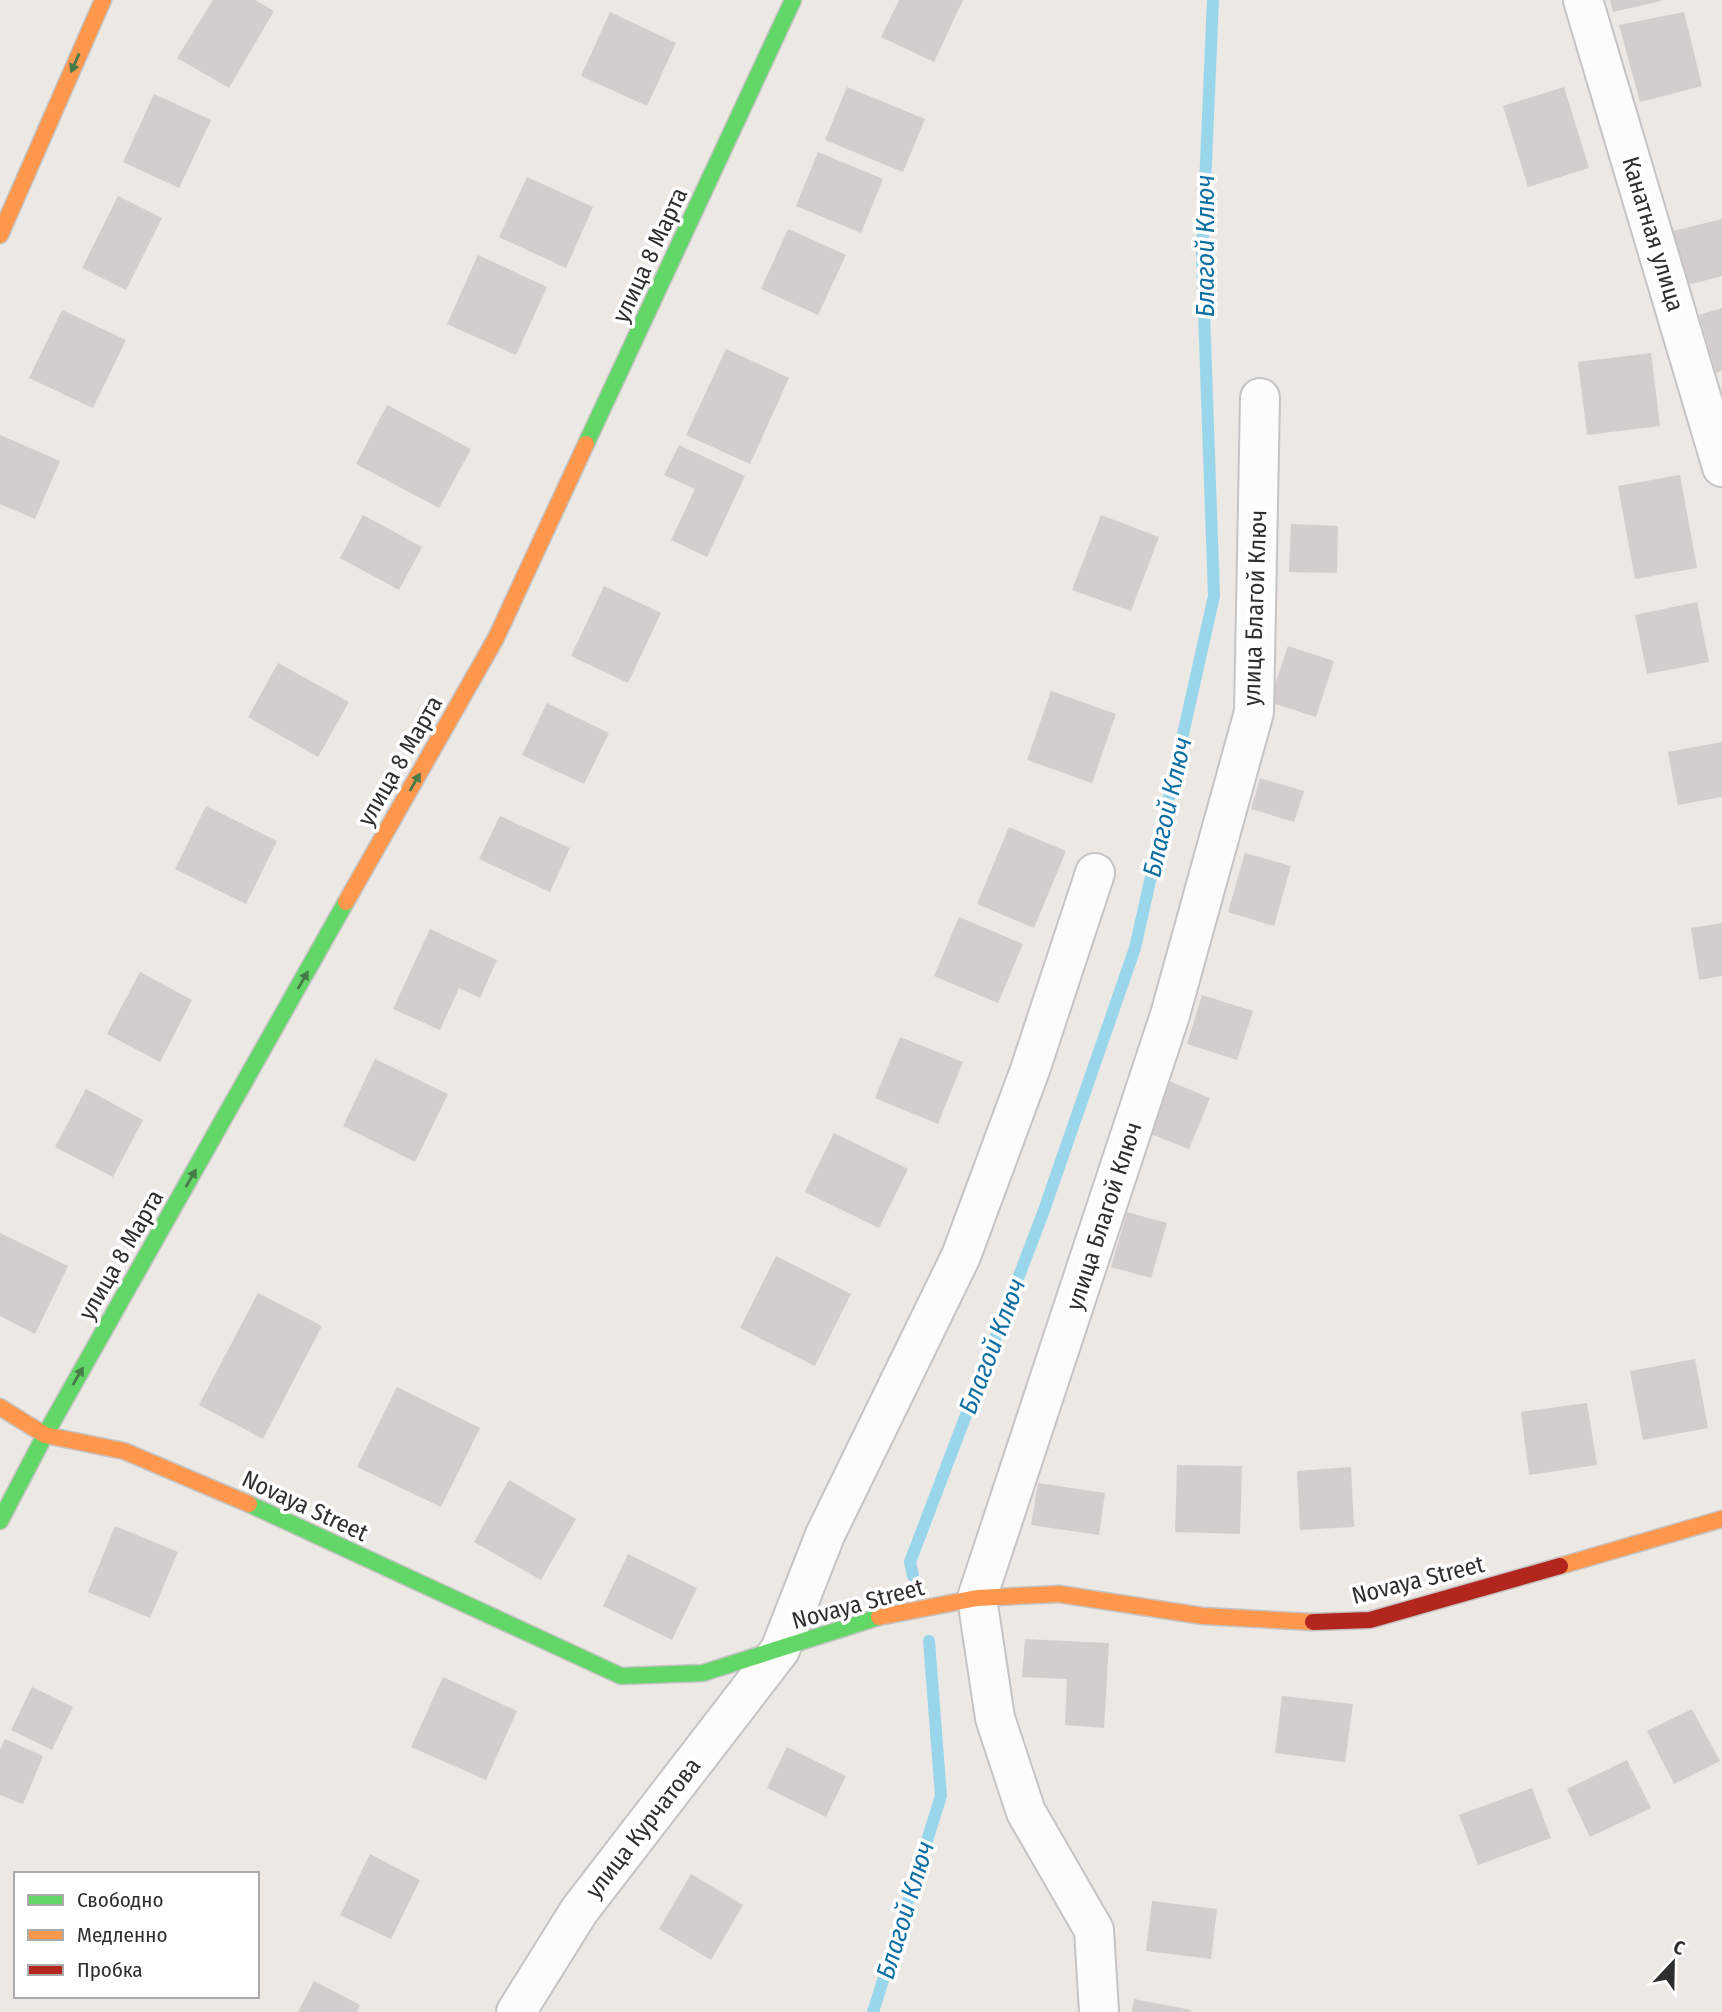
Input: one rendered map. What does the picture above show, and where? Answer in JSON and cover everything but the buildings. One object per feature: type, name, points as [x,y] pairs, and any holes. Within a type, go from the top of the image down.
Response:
[{"type":"street","points":[[0,236],[103,0]]},
{"type":"street","name":"улица 8 Марта","points":[[0,1521],[45,1435],[496,638],[793,0]]},
{"type":"street","name":"Канатная улица","points":[[1583,0],[1722,467]]},
{"type":"street","name":"улица Благой Ключ","points":[[1099,2012],[1094,1930],[1027,1812],[995,1718],[977,1598],[1170,1015],[1254,712],[1260,398]]},
{"type":"street","points":[[780,1650],[825,1535],[961,1256],[1030,1070],[1095,873]]},
{"type":"street","points":[[0,1407],[45,1435]]},
{"type":"street","name":"Novaya Street","points":[[45,1435],[124,1451],[196,1480],[621,1676],[703,1673],[883,1616],[977,1598],[1059,1594],[1203,1616],[1295,1623],[1370,1620],[1722,1520]]},
{"type":"street","name":"улица Курчатова","points":[[516,2012],[579,1911],[780,1650]]},
{"type":"waterway","name":"Благой Ключ","points":[[913,1576],[910,1562],[1043,1213],[1135,948],[1214,596],[1202,255],[1213,0]]},
{"type":"waterway","name":"Благой Ключ","points":[[873,2012],[941,1796],[929,1641]]},
{"type":"traffic: fast","points":[[586,444],[793,0]]},
{"type":"traffic: fast","points":[[0,1521],[45,1435],[346,902]]},
{"type":"traffic: fast","points":[[249,1504],[621,1676],[703,1673],[879,1617]]},
{"type":"traffic: slow","points":[[0,235],[103,0]]},
{"type":"traffic: slow","points":[[346,902],[496,638],[586,444]]},
{"type":"traffic: slow","points":[[0,1407],[45,1435],[124,1451],[249,1504]]},
{"type":"traffic: slow","points":[[1560,1566],[1722,1519]]},
{"type":"traffic: slow","points":[[879,1617],[977,1598],[1059,1594],[1203,1616],[1313,1622]]},
{"type":"traffic: jam","points":[[1313,1622],[1370,1620],[1560,1566]]}]
